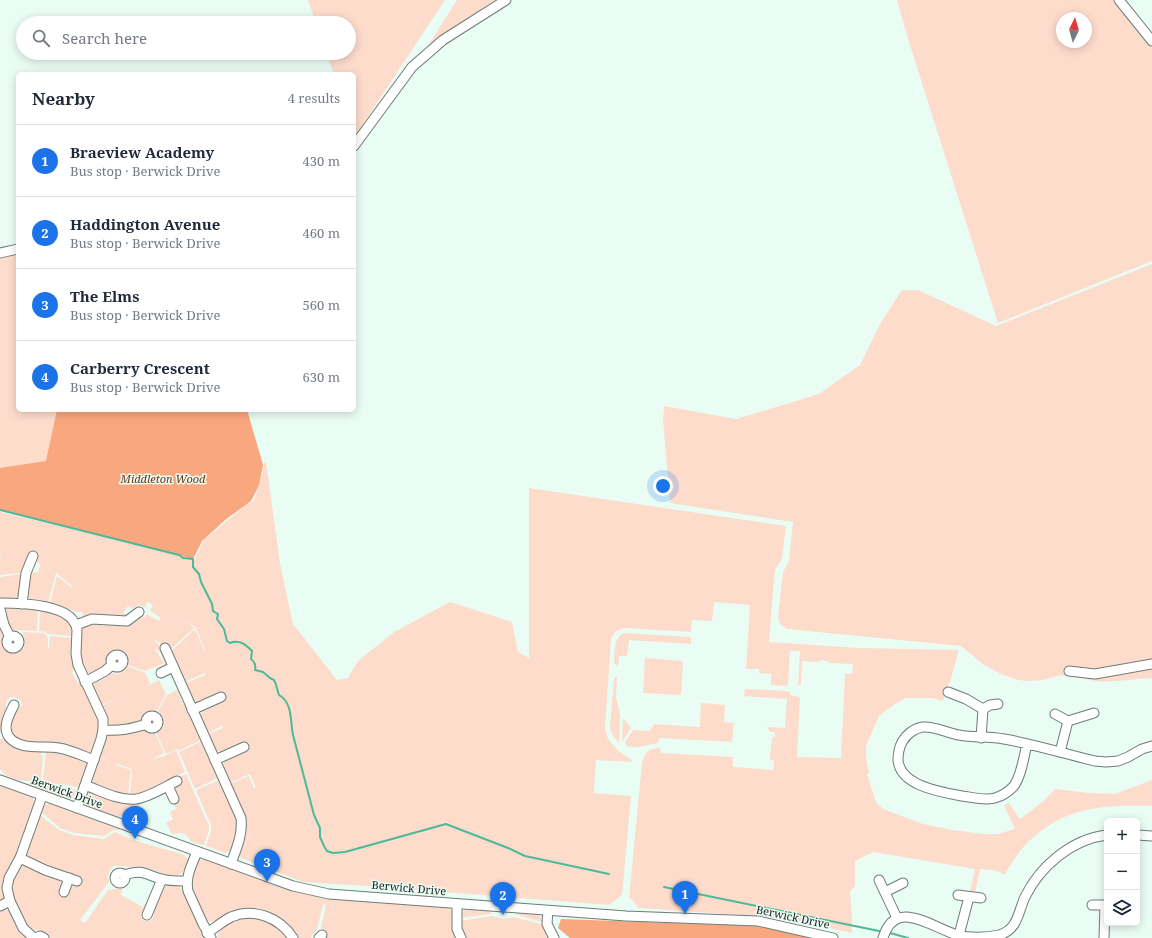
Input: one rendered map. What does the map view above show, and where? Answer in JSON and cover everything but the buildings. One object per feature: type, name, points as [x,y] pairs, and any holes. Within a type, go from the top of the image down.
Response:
[{"type":"street","points":[[356,143],[412,67],[443,40],[506,0]]},
{"type":"street","points":[[1119,0],[1152,41]]},
{"type":"street","points":[[0,253],[16,249]]},
{"type":"street","points":[[22,604],[26,573],[33,556]]},
{"type":"street","points":[[0,603],[22,604],[48,608],[61,612],[70,617],[76,624],[76,654],[78,665],[103,719],[104,730],[77,808]]},
{"type":"street","points":[[0,609],[4,625],[10,637]]},
{"type":"street","points":[[76,624],[92,619],[127,621],[139,612]]},
{"type":"street","points":[[165,648],[241,818],[241,835],[231,864]]},
{"type":"street","points":[[1068,671],[1095,674],[1152,664]]},
{"type":"street","points":[[85,682],[105,671],[112,665]]},
{"type":"street","points":[[161,673],[173,667]]},
{"type":"street","points":[[948,692],[966,699],[983,709]]},
{"type":"street","points":[[192,710],[221,697]]},
{"type":"street","points":[[983,709],[990,705],[998,704]]},
{"type":"street","points":[[14,705],[8,716],[3,734],[15,742],[24,745],[59,748],[94,760]]},
{"type":"street","points":[[982,738],[983,709]]},
{"type":"street","points":[[1055,714],[1068,721],[1094,713]]},
{"type":"street","points":[[1060,752],[1068,721]]},
{"type":"street","points":[[104,730],[127,730],[147,724]]},
{"type":"street","points":[[1027,744],[1017,780],[1013,787],[1004,794],[994,798],[983,799],[928,788],[912,782],[904,775],[898,763],[900,745],[912,731],[922,727],[933,728],[959,735],[982,738],[1003,738],[1060,752],[1095,761],[1106,762],[1118,761],[1142,749],[1152,746]]},
{"type":"street","points":[[215,760],[244,747]]},
{"type":"street","name":"Berwick Drive","points":[[0,780],[197,852],[311,891],[329,894],[548,911],[626,916],[758,921],[833,938]]},
{"type":"street","points":[[85,785],[120,798],[128,799],[144,797],[176,781]]},
{"type":"street","points":[[168,786],[174,799]]},
{"type":"street","points":[[42,796],[20,858],[9,878],[7,888],[10,901],[23,928],[35,938],[40,936],[44,938]]},
{"type":"street","points":[[883,938],[890,923],[897,918],[906,916],[914,917],[958,935],[981,937],[1000,935],[1009,931],[1016,923],[1026,896],[1036,879],[1048,865],[1065,851],[1083,841],[1104,835]]},
{"type":"street","points":[[1140,835],[1152,836]]},
{"type":"street","points":[[197,852],[186,881],[188,891],[209,935],[230,918],[251,912],[271,918],[282,925],[293,938]]},
{"type":"street","points":[[20,858],[45,870],[73,880],[64,892]]},
{"type":"street","points":[[124,876],[136,872],[145,873],[162,879],[186,881]]},
{"type":"street","points":[[147,915],[162,879]]},
{"type":"street","points":[[879,880],[897,918]]},
{"type":"street","points":[[885,892],[903,883]]},
{"type":"street","points":[[958,895],[981,898]]},
{"type":"street","points":[[958,935],[969,897]]},
{"type":"street","points":[[0,906],[10,901]]},
{"type":"street","points":[[457,904],[457,929],[460,938]]},
{"type":"street","points":[[1092,905],[1104,905]]},
{"type":"street","points":[[548,911],[547,924],[554,938]]},
{"type":"street","points":[[1104,938],[1105,926]]},
{"type":"green space","points":[[308,0],[445,0],[356,134],[356,72],[333,72],[329,60],[356,60],[356,16],[314,16]]},
{"type":"green space","points":[[457,0],[495,0],[428,46]]},
{"type":"green space","points":[[897,0],[1114,0],[1127,18],[1152,47],[1152,261],[998,323]]},
{"type":"green space","points":[[16,249],[16,412],[248,412],[263,465],[260,481],[264,463],[266,463],[280,564],[293,624],[337,680],[348,678],[358,661],[394,632],[450,602],[512,622],[518,652],[529,658],[529,488],[786,526],[782,559],[775,570],[769,642],[859,648],[959,650],[943,701],[932,698],[906,698],[879,716],[866,746],[866,757],[869,773],[867,774],[876,802],[883,809],[923,824],[982,834],[998,834],[1015,829],[1004,805],[1009,803],[1020,819],[1045,800],[1055,789],[1115,794],[1152,780],[1152,806],[1094,808],[1080,811],[1054,822],[1027,843],[1019,852],[1004,875],[996,871],[980,869],[975,893],[970,892],[975,869],[873,852],[855,861],[855,886],[850,891],[852,933],[771,917],[638,908],[632,899],[629,899],[642,763],[648,751],[660,748],[661,753],[733,757],[733,767],[773,770],[774,760],[770,760],[772,737],[775,737],[775,732],[770,732],[767,727],[785,728],[787,699],[744,696],[745,689],[785,691],[790,692],[790,695],[800,697],[797,757],[841,758],[845,674],[852,674],[853,664],[829,663],[828,661],[821,660],[818,662],[802,661],[801,685],[798,685],[800,651],[790,651],[788,684],[786,686],[771,685],[771,674],[759,673],[759,669],[746,669],[750,605],[714,602],[712,621],[692,620],[691,632],[625,628],[616,631],[611,639],[605,729],[608,739],[617,750],[633,762],[596,760],[594,793],[631,796],[622,895],[609,905],[303,882],[241,858],[239,854],[245,838],[246,826],[244,814],[230,784],[249,776],[254,788],[256,788],[250,774],[230,783],[224,772],[223,766],[225,761],[247,751],[244,743],[221,752],[216,750],[208,734],[223,728],[222,726],[208,733],[202,722],[202,711],[225,701],[221,692],[200,702],[193,700],[186,683],[205,675],[205,673],[185,682],[171,651],[195,629],[205,650],[196,628],[186,620],[194,628],[171,649],[168,644],[162,647],[159,642],[155,640],[158,643],[166,663],[166,665],[158,670],[157,668],[165,664],[161,654],[156,648],[155,649],[164,663],[145,671],[128,665],[124,652],[121,650],[115,650],[109,653],[102,667],[92,673],[88,673],[85,671],[83,666],[81,652],[83,628],[87,624],[135,619],[145,617],[147,614],[159,621],[161,618],[150,611],[153,605],[148,602],[144,608],[140,605],[133,609],[128,606],[123,613],[129,616],[123,617],[83,617],[82,612],[77,612],[50,603],[57,576],[71,587],[72,586],[56,573],[48,603],[35,601],[29,598],[28,590],[32,573],[38,573],[40,565],[37,561],[37,556],[29,553],[21,573],[0,575],[0,512],[156,549],[0,510],[0,253]],"holes":[[[258,488],[254,501],[246,505],[204,540],[195,559],[193,559],[202,541],[225,520],[251,501]]]},
{"type":"green space","points":[[1152,264],[1152,678],[1103,682],[1061,675],[1043,680],[1018,680],[1001,674],[984,665],[961,646],[787,629],[780,624],[778,617],[783,572],[789,561],[793,522],[670,503],[663,419],[664,406],[736,419],[819,394],[860,365],[880,324],[902,290],[918,290],[996,326]]},
{"type":"green space","name":"Middleton Wood","points":[[57,412],[248,412],[263,465],[259,485],[251,501],[225,520],[202,541],[193,559],[0,510],[0,468],[46,461]]},
{"type":"green space","points":[[21,574],[18,595],[15,598],[0,599],[0,577]]},
{"type":"green space","points":[[7,608],[38,610],[37,631],[11,630],[5,611]]},
{"type":"green space","points":[[40,610],[59,616],[68,622],[73,630],[72,636],[48,634],[39,631]]},
{"type":"green space","points":[[0,628],[3,635],[1,641],[4,650],[10,653],[17,653],[24,648],[25,639],[23,632],[44,633],[48,638],[48,648],[50,636],[72,638],[71,655],[74,669],[72,673],[78,683],[83,687],[99,724],[93,748],[90,752],[60,743],[23,740],[17,737],[12,733],[11,727],[14,714],[22,705],[21,701],[17,698],[12,697],[8,699],[3,730],[0,732]]},
{"type":"green space","points":[[623,633],[691,637],[691,644],[629,640],[627,656],[619,656],[618,666],[614,663],[615,646]]},
{"type":"green space","points":[[645,658],[683,661],[681,695],[643,693]]},
{"type":"green space","points":[[128,666],[145,673],[150,683],[146,687],[159,680],[166,694],[157,711],[146,712],[140,721],[124,726],[116,726],[109,724],[102,706],[120,697],[102,705],[93,687],[94,684],[111,673],[118,674],[124,671]]},
{"type":"green space","points":[[617,676],[616,697],[620,714],[619,743],[613,736],[610,728],[614,679]]},
{"type":"green space","points":[[177,690],[201,740],[178,751],[177,749],[166,754],[156,733],[162,728],[164,723],[163,717],[158,711],[167,695]]},
{"type":"green space","points":[[701,703],[725,705],[724,722],[734,723],[732,742],[659,738],[658,743],[638,747],[626,746],[625,742],[633,730],[650,731],[654,724],[700,727]]},
{"type":"green space","points":[[623,718],[631,728],[622,742]]},
{"type":"green space","points":[[145,729],[149,733],[155,733],[164,753],[153,760],[176,750],[185,772],[144,792],[130,794],[132,769],[117,764],[116,765],[131,770],[128,794],[123,794],[93,782],[100,758],[110,761],[100,757],[109,735],[125,735]]},
{"type":"green space","points":[[4,738],[41,749],[41,756],[43,756],[41,780],[43,780],[46,751],[60,753],[86,762],[87,766],[79,788],[69,785],[18,780],[7,776],[0,769],[0,739]]},
{"type":"green space","points":[[202,741],[218,778],[195,789],[179,752]]},
{"type":"green space","points":[[186,774],[209,826],[209,831],[204,845],[192,842],[182,833],[172,834],[166,823],[173,819],[170,812],[176,809],[173,802],[179,799],[175,791],[176,787],[180,784],[177,778]]},
{"type":"green space","points":[[219,780],[236,819],[234,843],[232,848],[226,853],[206,846],[211,831],[211,825],[196,790]]},
{"type":"green space","points":[[18,783],[79,790],[72,798],[63,799]]},
{"type":"green space","points":[[0,784],[32,796],[35,802],[5,897],[0,903]]},
{"type":"green space","points":[[87,792],[122,803],[138,803],[144,817],[134,820],[121,815],[117,819],[87,808],[84,802]]},
{"type":"green space","points":[[50,803],[115,826],[121,830],[113,830],[104,836],[74,833],[60,828],[40,811],[43,805]]},
{"type":"green space","points":[[40,815],[59,830],[73,835],[104,839],[115,832],[136,841],[182,854],[188,860],[183,873],[178,875],[164,874],[141,867],[113,866],[108,877],[109,882],[80,920],[85,923],[108,890],[123,888],[121,895],[143,907],[150,896],[152,897],[141,915],[145,921],[151,920],[154,916],[153,911],[165,886],[169,884],[180,886],[205,938],[51,938],[42,931],[30,928],[16,904],[12,890],[14,879],[21,867],[27,865],[61,879],[69,885],[55,869],[37,862],[28,856],[27,852]]},
{"type":"green space","points":[[205,859],[295,891],[447,907],[452,911],[452,929],[456,938],[326,938],[328,935],[321,928],[326,905],[323,904],[317,929],[311,938],[299,938],[285,922],[277,916],[268,911],[259,909],[249,908],[239,910],[212,922],[206,920],[191,889],[192,875],[198,860]]},
{"type":"green space","points":[[469,908],[492,912],[491,914],[460,918],[461,914]]},
{"type":"green space","points":[[5,909],[10,911],[18,928],[28,938],[0,938],[0,911]]},
{"type":"green space","points":[[514,914],[538,914],[542,918],[542,922]]},
{"type":"green space","points":[[492,916],[504,919],[514,917],[544,925],[548,938],[465,938],[460,928],[460,921]]},
{"type":"green space","points":[[247,917],[259,919],[269,923],[287,938],[217,938],[220,930],[224,927]]},
{"type":"green space","points":[[561,919],[757,926],[812,938],[570,938],[558,928]]},
{"type":"waterway","points":[[0,510],[179,555],[183,558],[193,559],[193,567],[199,574],[201,582],[212,604],[213,611],[218,614],[217,619],[224,629],[227,641],[230,643],[240,642],[252,651],[251,659],[255,664],[255,670],[263,672],[274,680],[279,695],[289,707],[293,735],[314,815],[320,828],[320,837],[327,851],[333,853],[345,852],[446,824],[525,856],[609,874]]},
{"type":"waterway","points":[[664,887],[879,931]]},
{"type":"waterway","points":[[890,933],[908,938]]},
{"type":"place","name":"Carberry Crescent","points":[[135,839]]},
{"type":"place","name":"The Elms","points":[[267,882]]},
{"type":"place","name":"Braeview Academy","points":[[685,914]]},
{"type":"place","name":"Haddington Avenue","points":[[503,915]]}]
